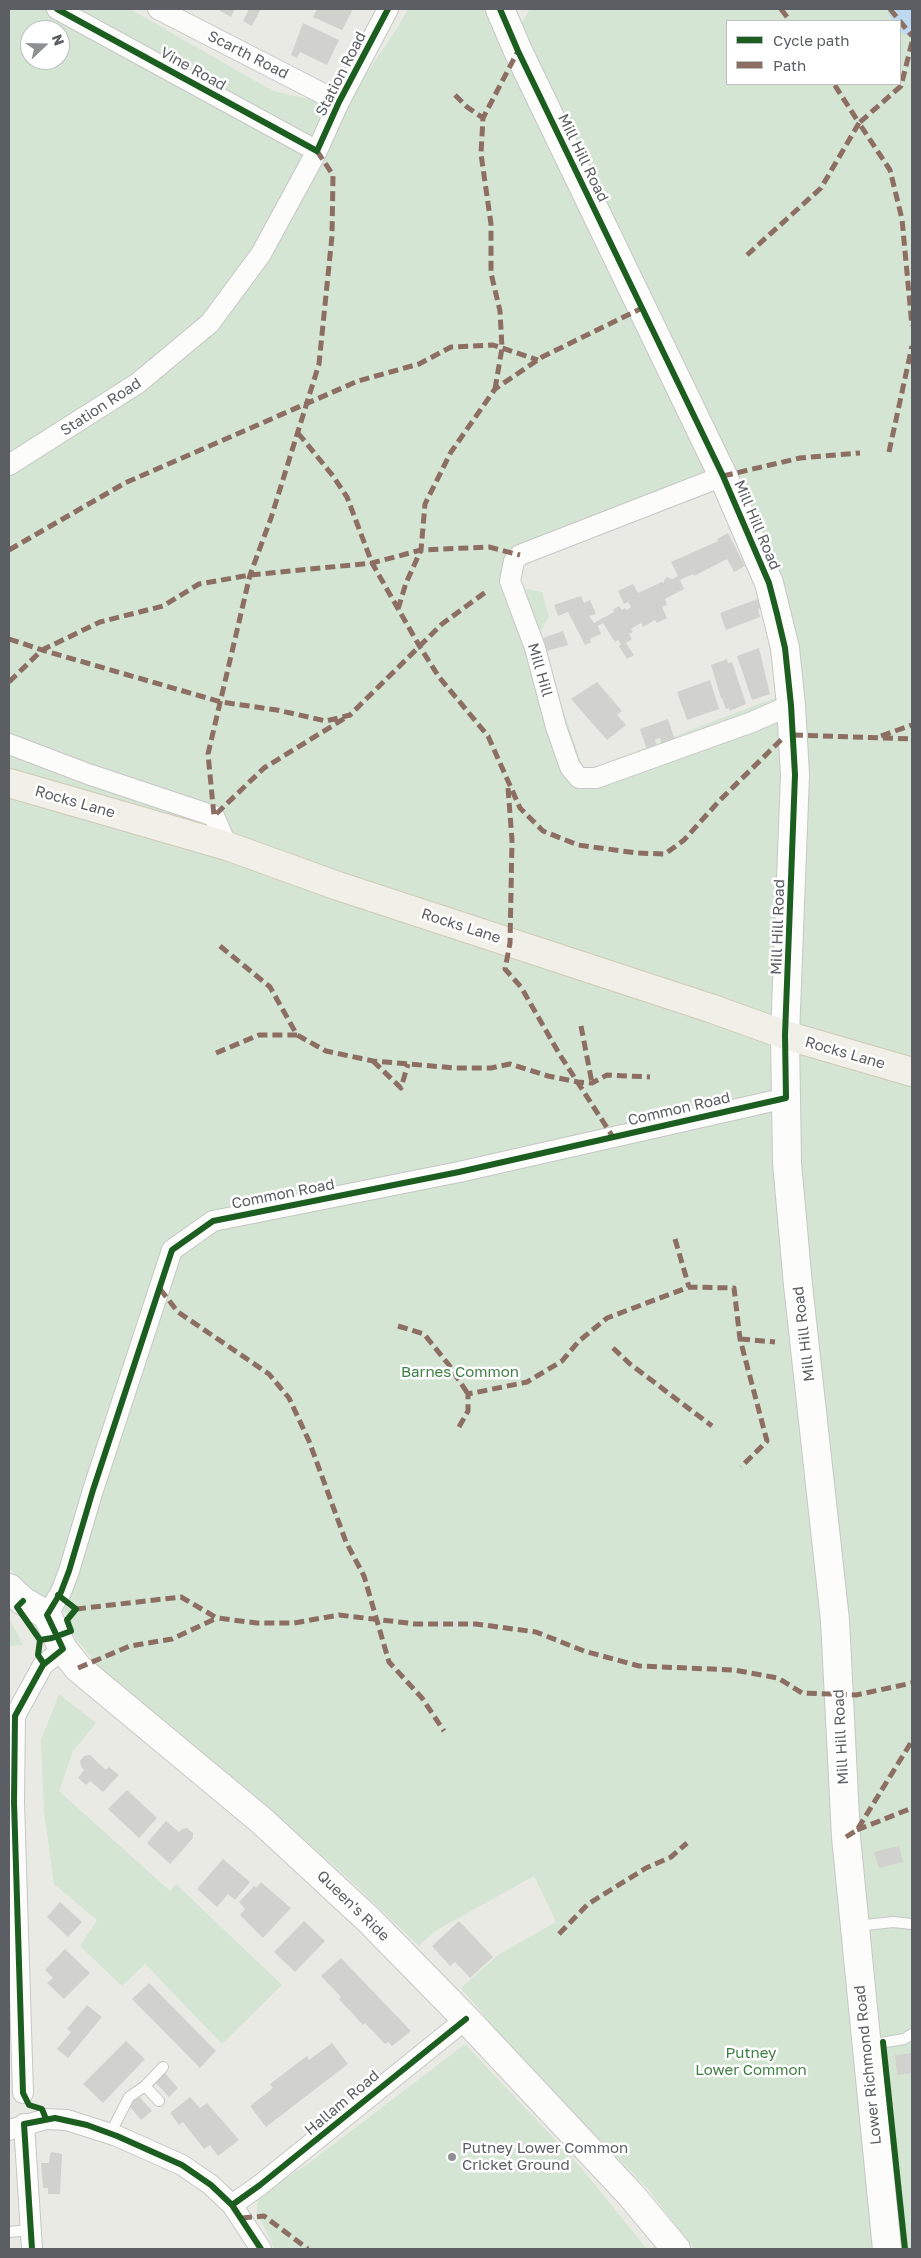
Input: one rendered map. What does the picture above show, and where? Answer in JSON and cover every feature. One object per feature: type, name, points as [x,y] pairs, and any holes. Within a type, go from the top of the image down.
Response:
[{"type":"main road","name":"Mill Hill Road","points":[[500,9],[518,51],[723,476],[769,583],[785,648],[791,705],[795,775],[785,1035],[787,1164],[798,1285],[835,1620],[846,1837],[850,1880]]},
{"type":"main road","name":"Rocks Lane","points":[[9,783],[227,846],[338,886],[710,1008],[785,1035],[912,1072]]},
{"type":"main road","points":[[9,1588],[23,1601],[47,1615]]},
{"type":"main road","name":"Queen's Ride","points":[[47,1615],[63,1649],[78,1668],[262,1821],[325,1878],[466,2019],[631,2194],[676,2249]]},
{"type":"main road","name":"Lower Richmond Road","points":[[850,1880],[887,2249]]},
{"type":"street","name":"Vine Road","points":[[56,9],[317,151]]},
{"type":"street","name":"Scarth Road","points":[[158,9],[339,102]]},
{"type":"street","name":"Station Road","points":[[9,465],[138,383],[210,323],[261,254],[317,151],[339,102],[388,9]]},
{"type":"street","name":"Mill Hill","points":[[723,476],[520,555],[514,561],[510,581],[535,648],[556,728],[570,767],[579,778],[596,778],[752,722],[791,705]]},
{"type":"street","points":[[9,744],[88,774],[214,816],[227,846]]},
{"type":"street","name":"Common Road","points":[[47,1615],[61,1592],[69,1571],[93,1490],[172,1250],[213,1221],[458,1172],[786,1098]]},
{"type":"street","points":[[23,2093],[13,1784],[15,1716],[43,1665],[63,1649]]},
{"type":"street","name":"Hallam Road","points":[[232,2204],[276,2172],[466,2019]]},
{"type":"street","points":[[31,2240],[16,2127],[46,2119],[67,2120],[110,2134],[182,2165],[211,2185],[232,2204],[261,2249]]},
{"type":"lane","points":[[855,1926],[893,1922],[912,1924]]},
{"type":"lane","points":[[866,2045],[904,2039],[912,2034]]},
{"type":"lane","points":[[110,2134],[124,2103],[129,2097],[145,2086],[163,2067]]},
{"type":"lane","points":[[145,2086],[160,2101]]},
{"type":"lane","points":[[9,2232],[31,2240]]},
{"type":"green space","name":"Barnes Common","points":[[9,9],[130,9],[273,91],[344,107],[408,9],[492,9],[501,34],[522,22],[530,9],[897,9],[912,29],[912,2249],[694,2249],[649,2190],[520,2058],[461,1988],[498,1955],[556,1922],[534,1876],[435,1931],[419,1946],[353,1883],[252,1793],[134,1700],[98,1666],[75,1638],[65,1612],[40,1601],[9,1568]],"holes":[[[716,491],[759,583],[777,697],[584,771],[538,636],[549,617],[542,592],[522,588],[519,578],[522,562]]]},
{"type":"green space","points":[[9,1619],[12,1624],[23,1645],[9,1646]]},
{"type":"green space","points":[[59,1694],[96,1723],[73,1751],[59,1791],[170,1891],[176,1884],[282,1985],[222,2044],[145,1964],[122,1986],[80,1946],[97,1920],[54,1884],[44,1812],[41,1740]]},
{"type":"green space","name":"Putney Lower Common Cricket Ground","points":[[465,2044],[578,2164],[647,2249],[275,2249],[257,2213],[257,2203],[264,2192],[308,2164]]},
{"type":"building","points":[[221,9],[235,9],[231,17],[220,11]]},
{"type":"building","points":[[249,9],[260,10],[252,26],[243,21]]},
{"type":"building","points":[[317,9],[353,9],[342,30],[313,17]]},
{"type":"building","points":[[303,23],[339,40],[327,65],[300,52],[297,58],[291,55]]},
{"type":"building","points":[[728,533],[745,566],[734,572],[727,559],[694,576],[693,574],[680,580],[684,589],[665,599],[667,605],[662,607],[667,618],[657,623],[655,620],[643,627],[641,623],[631,629],[633,632],[629,634],[632,639],[626,643],[634,655],[627,659],[619,646],[621,644],[618,640],[615,642],[603,623],[598,626],[601,634],[590,639],[591,642],[585,645],[568,612],[558,616],[554,605],[581,596],[584,603],[590,600],[596,614],[589,616],[594,623],[614,612],[613,610],[619,606],[622,610],[625,608],[627,610],[631,607],[628,602],[624,604],[618,591],[633,584],[638,593],[662,582],[664,583],[667,577],[672,579],[678,576],[671,562],[718,541],[717,539]]},
{"type":"building","points":[[760,598],[762,608],[758,609],[760,617],[726,630],[720,613]]},
{"type":"building","points":[[563,631],[568,645],[547,651],[543,638]]},
{"type":"building","points":[[759,648],[770,694],[752,700],[737,656]]},
{"type":"building","points":[[727,659],[728,663],[732,662],[746,704],[730,711],[729,708],[726,709],[721,698],[711,665]]},
{"type":"building","points":[[710,680],[719,709],[687,720],[677,692]]},
{"type":"building","points":[[597,682],[622,711],[617,715],[626,725],[607,740],[571,699]]},
{"type":"building","points":[[668,719],[676,743],[663,748],[660,738],[655,740],[658,750],[648,753],[640,729]]},
{"type":"building","points":[[90,1755],[106,1770],[109,1767],[119,1775],[103,1792],[90,1781],[86,1785],[78,1778],[84,1770],[80,1761],[84,1756]]},
{"type":"building","points":[[127,1790],[157,1818],[139,1838],[108,1809]]},
{"type":"building","points":[[166,1821],[179,1832],[187,1828],[193,1833],[193,1838],[170,1864],[147,1843]]},
{"type":"building","points":[[899,1846],[903,1862],[879,1868],[874,1852]]},
{"type":"building","points":[[223,1859],[250,1882],[235,1900],[228,1894],[217,1907],[197,1889]]},
{"type":"building","points":[[261,1882],[291,1908],[263,1938],[240,1915],[245,1909],[239,1902],[254,1886],[256,1888]]},
{"type":"building","points":[[60,1902],[82,1922],[68,1937],[47,1917]]},
{"type":"building","points":[[304,1921],[325,1941],[295,1972],[274,1952]]},
{"type":"building","points":[[459,1921],[493,1957],[470,1978],[455,1962],[450,1966],[432,1946]]},
{"type":"building","points":[[65,1949],[90,1973],[64,1999],[47,1983],[53,1978],[45,1970]]},
{"type":"building","points":[[341,1958],[411,2031],[392,2046],[388,2042],[385,2044],[365,2023],[363,2025],[339,1999],[341,1997],[321,1976]]},
{"type":"building","points":[[149,1983],[216,2051],[200,2068],[132,1999]]},
{"type":"building","points":[[87,2005],[102,2017],[68,2058],[57,2049],[71,2032],[67,2029]]},
{"type":"building","points":[[126,2041],[145,2059],[103,2103],[83,2084]]},
{"type":"building","points":[[332,2043],[348,2064],[266,2127],[250,2106],[273,2088],[270,2084],[307,2056],[309,2060]]},
{"type":"building","points":[[912,2053],[912,2073],[897,2075],[895,2055]]},
{"type":"building","points":[[165,2073],[178,2088],[169,2097],[155,2082]]},
{"type":"building","points":[[138,2095],[152,2111],[141,2120],[128,2104]]},
{"type":"building","points":[[190,2097],[200,2108],[207,2103],[239,2140],[218,2156],[210,2145],[204,2149],[183,2122],[179,2125],[170,2113]]},
{"type":"building","points":[[52,2152],[62,2154],[60,2194],[48,2194],[48,2188],[43,2188],[41,2163],[49,2163]]},
{"type":"waterway","points":[[903,9],[912,21]]},
{"type":"marked path","points":[[781,9],[789,20]]},
{"type":"marked path","points":[[890,9],[899,20]]},
{"type":"marked path","points":[[901,22],[912,36]]},
{"type":"marked path","points":[[912,42],[901,86],[859,123],[890,170],[902,219],[912,326]]},
{"type":"marked path","points":[[495,389],[502,348],[500,311],[491,273],[491,224],[481,154],[483,118],[518,51]]},
{"type":"marked path","points":[[747,255],[821,188],[859,123],[835,85]]},
{"type":"marked path","points":[[455,95],[467,107],[483,118]]},
{"type":"marked path","points":[[317,151],[333,175],[332,236],[319,364],[271,518],[250,575],[208,754],[214,816],[264,768],[350,715]]},
{"type":"marked path","points":[[398,609],[406,583],[421,550],[425,504],[451,452],[495,389],[542,357],[642,308]]},
{"type":"marked path","points":[[9,550],[125,483],[358,381],[419,364],[451,347],[493,345],[538,360]]},
{"type":"marked path","points":[[889,452],[912,346]]},
{"type":"marked path","points":[[298,433],[333,476],[347,497],[372,563],[420,647],[439,677],[488,736],[520,808],[543,831],[578,845],[637,853],[665,854],[684,840],[720,800],[783,738]]},
{"type":"marked path","points":[[723,476],[800,458],[860,453]]},
{"type":"marked path","points":[[9,682],[42,650],[100,622],[163,606],[199,584],[250,575],[372,563],[421,550],[489,547],[520,555]]},
{"type":"marked path","points":[[9,639],[221,702],[277,710],[326,721],[350,715],[442,624],[487,591]]},
{"type":"marked path","points":[[881,736],[912,725]]},
{"type":"marked path","points":[[793,735],[912,739]]},
{"type":"marked path","points":[[508,788],[512,840],[510,943],[505,969],[521,987],[560,1055],[613,1137]]},
{"type":"marked path","points":[[220,946],[270,987],[297,1035],[326,1051],[373,1061],[456,1068],[491,1068],[510,1064],[548,1076],[578,1082],[592,1083],[607,1075],[650,1077]]},
{"type":"marked path","points":[[581,1026],[592,1083]]},
{"type":"marked path","points":[[216,1053],[259,1035],[297,1035]]},
{"type":"marked path","points":[[373,1061],[401,1088],[408,1064]]},
{"type":"marked path","points":[[675,1239],[689,1287]]},
{"type":"marked path","points":[[459,1427],[468,1411],[468,1394],[527,1382],[562,1361],[579,1341],[607,1318],[689,1287],[734,1288],[740,1339],[767,1441],[741,1467]]},
{"type":"marked path","points":[[160,1289],[178,1312],[269,1374],[289,1398],[309,1441],[346,1542],[364,1576],[389,1662],[422,1698],[444,1731]]},
{"type":"marked path","points":[[398,1326],[424,1334],[449,1365],[468,1394]]},
{"type":"marked path","points":[[740,1339],[775,1342]]},
{"type":"marked path","points":[[613,1348],[630,1364],[712,1426]]},
{"type":"marked path","points":[[76,1609],[181,1597],[217,1618],[257,1623],[294,1623],[339,1615],[416,1624],[476,1624],[536,1632],[584,1651],[639,1666],[734,1670],[778,1678],[802,1693],[856,1695],[912,1683]]},
{"type":"marked path","points":[[78,1668],[130,1646],[172,1639],[217,1618]]},
{"type":"marked path","points":[[846,1837],[857,1830],[912,1741]]},
{"type":"marked path","points":[[857,1830],[912,1808]]},
{"type":"marked path","points":[[559,1934],[588,1904],[646,1868],[671,1857],[687,1843]]},
{"type":"marked path","points":[[242,2218],[264,2216],[308,2249]]},
{"type":"cycle path","points":[[57,9],[317,151],[339,102],[388,9]]},
{"type":"cycle path","points":[[46,2119],[42,2109],[29,2105],[23,2093],[14,1802],[15,1716],[43,1665],[63,1649],[47,1615],[61,1592],[69,1571],[93,1490],[172,1250],[213,1221],[459,1172],[786,1098],[785,1035],[795,775],[791,705],[785,648],[769,583],[723,476],[518,51],[500,9]]},
{"type":"cycle path","points":[[40,1640],[71,1631],[67,1620],[76,1609],[58,1595]]},
{"type":"cycle path","points":[[23,1601],[17,1607],[40,1640],[38,1655],[44,1664]]},
{"type":"cycle path","points":[[232,2205],[260,2185],[466,2019]]},
{"type":"cycle path","points":[[883,2042],[905,2249]]},
{"type":"cycle path","points":[[32,2249],[24,2124],[55,2118],[87,2125],[117,2136],[182,2165],[211,2185],[232,2205],[261,2249]]},
{"type":"place","name":"Putney Lower Common Cricket Ground","points":[[452,2157]]},
{"type":"park label","name":"Putney Lower Common","points":[[751,2062]]}]
